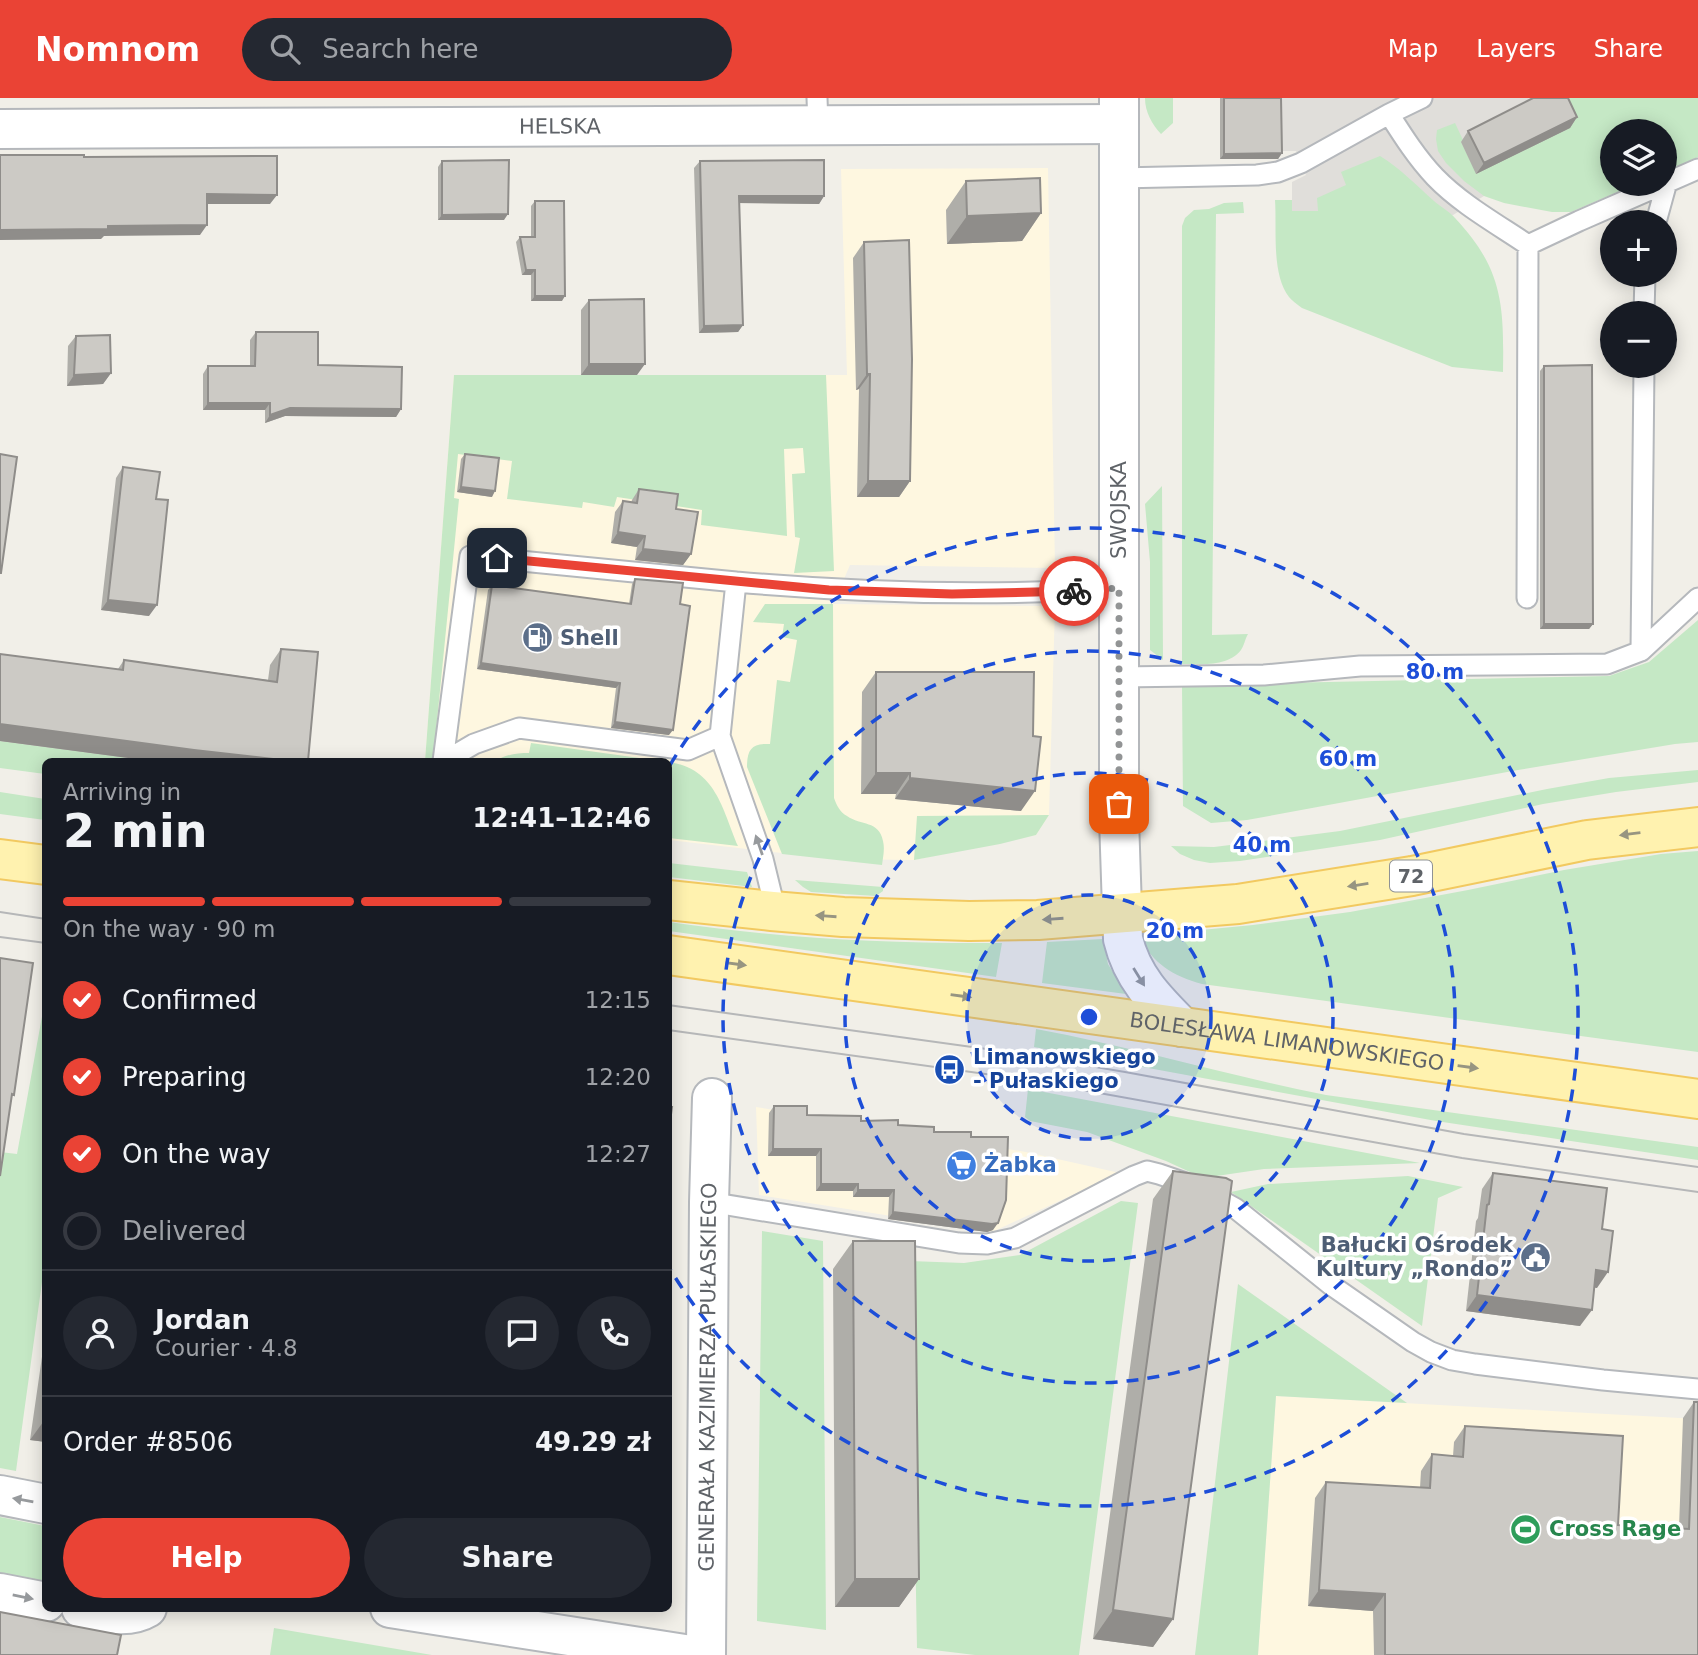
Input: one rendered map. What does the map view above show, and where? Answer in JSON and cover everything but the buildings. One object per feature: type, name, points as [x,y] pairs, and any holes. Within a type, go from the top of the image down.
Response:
[{"type":"main road","name":"72","points":[[672,901],[857,918],[1038,920],[1238,904],[1412,876],[1587,839],[1698,827]]},
{"type":"main road","points":[[0,859],[42,864]]},
{"type":"main road","name":"BOLESŁAWA LIMANOWSKIEGO","points":[[672,956],[1698,1099]]},
{"type":"street","name":"HELSKA","points":[[0,129],[817,112],[1119,111]]},
{"type":"street","name":"SWOJSKA","points":[[1119,111],[1121,913],[1127,956],[1137,975],[1149,993],[1182,1027]]},
{"type":"street","name":"GENERAŁA KAZIMIERZA PUŁASKIEGO","points":[[706,1655],[712,1098]]},
{"type":"street","points":[[0,1495],[42,1503]]},
{"type":"street","points":[[0,1593],[42,1601]]},
{"type":"street","points":[[100,1612],[126,1615],[140,1612]]},
{"type":"street","points":[[416,1612],[691,1655]]},
{"type":"lane","points":[[1119,178],[1257,175],[1278,172],[1301,163],[1422,98]]},
{"type":"lane","points":[[1389,114],[1414,153],[1436,178],[1468,205],[1528,246]]},
{"type":"lane","points":[[1677,178],[1698,169]]},
{"type":"lane","points":[[1528,246],[1636,196]]},
{"type":"lane","points":[[1527,598],[1528,246]]},
{"type":"lane","points":[[1641,651],[1644,378]]},
{"type":"lane","points":[[444,758],[470,556],[829,590],[952,594],[1044,593],[1119,588]]},
{"type":"lane","points":[[736,582],[720,736],[763,859],[771,891],[772,911]]},
{"type":"lane","points":[[1120,677],[1264,675],[1360,666],[1607,664],[1641,651],[1698,598]]},
{"type":"lane","points":[[449,758],[474,744],[519,728],[688,750],[720,736]]},
{"type":"lane","points":[[709,1202],[959,1243],[987,1244],[1015,1238],[1147,1171],[1197,1187],[1235,1208],[1331,1285],[1431,1352],[1452,1360],[1475,1364],[1698,1389]]},
{"type":"shaded area","points":[[1220,98],[1682,98],[1632,119],[1600,119],[1600,133],[1453,215],[1292,211],[1292,182],[1306,175],[1296,151],[1278,151],[1278,159],[1220,159]]},
{"type":"shaded area","points":[[1048,168],[1055,568],[850,565],[833,604],[1055,606],[1049,815],[1036,835],[914,860],[834,859],[672,840],[672,758],[425,758],[454,375],[847,375],[841,169]]},
{"type":"shaded area","points":[[756,1107],[1026,1152],[1120,1173],[992,1232],[759,1195]]},
{"type":"shaded area","points":[[1276,1396],[1698,1419],[1698,1655],[1258,1655]]},
{"type":"green space","points":[[1145,98],[1173,98],[1173,123],[1161,134],[1150,118]]},
{"type":"green space","points":[[1555,98],[1698,98],[1698,157],[1677,166],[1677,119],[1600,119],[1600,196],[1608,196],[1571,212],[1552,212],[1504,203],[1484,196],[1446,163],[1438,151],[1437,130],[1455,123],[1477,174]]},
{"type":"green space","points":[[1380,156],[1453,216],[1483,254],[1492,271],[1501,307],[1503,372],[1452,367],[1302,308],[1290,298],[1283,287],[1277,264],[1275,200],[1292,200],[1292,211],[1318,211],[1317,198],[1346,185],[1341,172]]},
{"type":"green space","points":[[1243,202],[1244,213],[1216,214],[1212,635],[1248,634],[1241,650],[1229,659],[1214,663],[1182,664],[1182,226],[1185,218],[1194,210]]},
{"type":"green space","points":[[454,375],[826,375],[834,571],[794,573],[800,538],[795,537],[792,474],[805,473],[803,448],[784,449],[787,536],[701,525],[702,510],[617,497],[614,507],[583,502],[582,508],[507,499],[512,461],[458,454],[454,498],[459,499],[433,758],[425,758]]},
{"type":"green space","points":[[1162,486],[1163,660],[1150,650],[1150,562],[1145,504]]},
{"type":"green space","points":[[765,604],[833,604],[834,798],[845,814],[874,826],[881,834],[884,844],[882,865],[782,854],[747,767],[747,761],[752,748],[770,744],[777,680],[790,682],[797,640],[782,637],[784,624],[753,622]]},
{"type":"green space","points":[[1698,620],[1698,742],[1518,770],[1247,820],[1211,823],[1183,806],[1182,685],[1609,676],[1649,662]]},
{"type":"green space","points":[[0,741],[129,758],[42,758],[42,774],[0,768]]},
{"type":"green space","points":[[531,743],[639,758],[502,758],[512,754],[529,753]]},
{"type":"green space","points":[[672,763],[697,773],[715,792],[738,846],[672,838]]},
{"type":"green space","points":[[1698,770],[1698,782],[1543,804],[1380,840],[1240,861],[1210,863],[1194,860],[1180,854],[1171,846],[1214,847],[1340,831],[1609,778]]},
{"type":"green space","points":[[0,792],[42,799],[42,820],[0,814]]},
{"type":"green space","points":[[1049,815],[1036,835],[914,860],[917,816]]},
{"type":"green space","points":[[1698,851],[1698,1052],[1202,984],[1165,968],[1139,936],[1350,912],[1564,870],[1661,854]]},
{"type":"green space","points":[[672,863],[747,872],[752,887],[672,877]]},
{"type":"green space","points":[[795,880],[883,887],[883,891],[876,896],[811,892]]},
{"type":"green space","points":[[672,922],[835,939],[1002,943],[996,977],[672,931]]},
{"type":"green space","points":[[1103,939],[1108,964],[1126,994],[1042,983],[1047,942]]},
{"type":"green space","points":[[42,1016],[42,1282],[16,1471],[0,1468],[0,1152],[17,1154]]},
{"type":"green space","points":[[1036,1029],[1326,1095],[1698,1147],[1698,1160],[1436,1121],[1034,1047]]},
{"type":"green space","points":[[1028,1089],[1420,1163],[1264,1169],[1203,1178],[1166,1161],[1087,1132],[1030,1121],[1025,1117]]},
{"type":"green space","points":[[1408,1176],[1463,1187],[1438,1198],[1422,1326],[1231,1192],[1268,1184]]},
{"type":"green space","points":[[1121,1201],[1138,1203],[1079,1655],[975,1655],[917,1648],[910,1261],[964,1263],[1020,1255]]},
{"type":"green space","points":[[762,1231],[823,1241],[826,1630],[757,1621]]},
{"type":"green space","points":[[1238,1284],[1407,1403],[1276,1396],[1258,1655],[1195,1655]]},
{"type":"green space","points":[[0,1517],[42,1525],[42,1581],[0,1573]]},
{"type":"green space","points":[[274,1628],[432,1655],[270,1655]]},
{"type":"tram line","points":[[0,912],[42,918]]},
{"type":"tram line","points":[[0,937],[42,942]]},
{"type":"tram line","points":[[672,1006],[1001,1051],[1464,1134],[1698,1167]]},
{"type":"tram line","points":[[672,1031],[1021,1079],[1462,1158],[1698,1192]]},
{"type":"way so far","points":[[1074,591],[1119,588],[1119,804]]},
{"type":"place","name":"Shell","points":[[537,638]]},
{"type":"place","name":"Limanowskiego - Pułaskiego","points":[[950,1069]]},
{"type":"place","name":"Żabka","points":[[961,1165]]},
{"type":"place","name":"Bałucki Ośrodek Kultury „Rondo”","points":[[1536,1257]]},
{"type":"place","name":"Cross Rage","points":[[1526,1529]]},
{"type":"route","points":[[497,558],[829,590],[952,594],[1074,591]]}]
